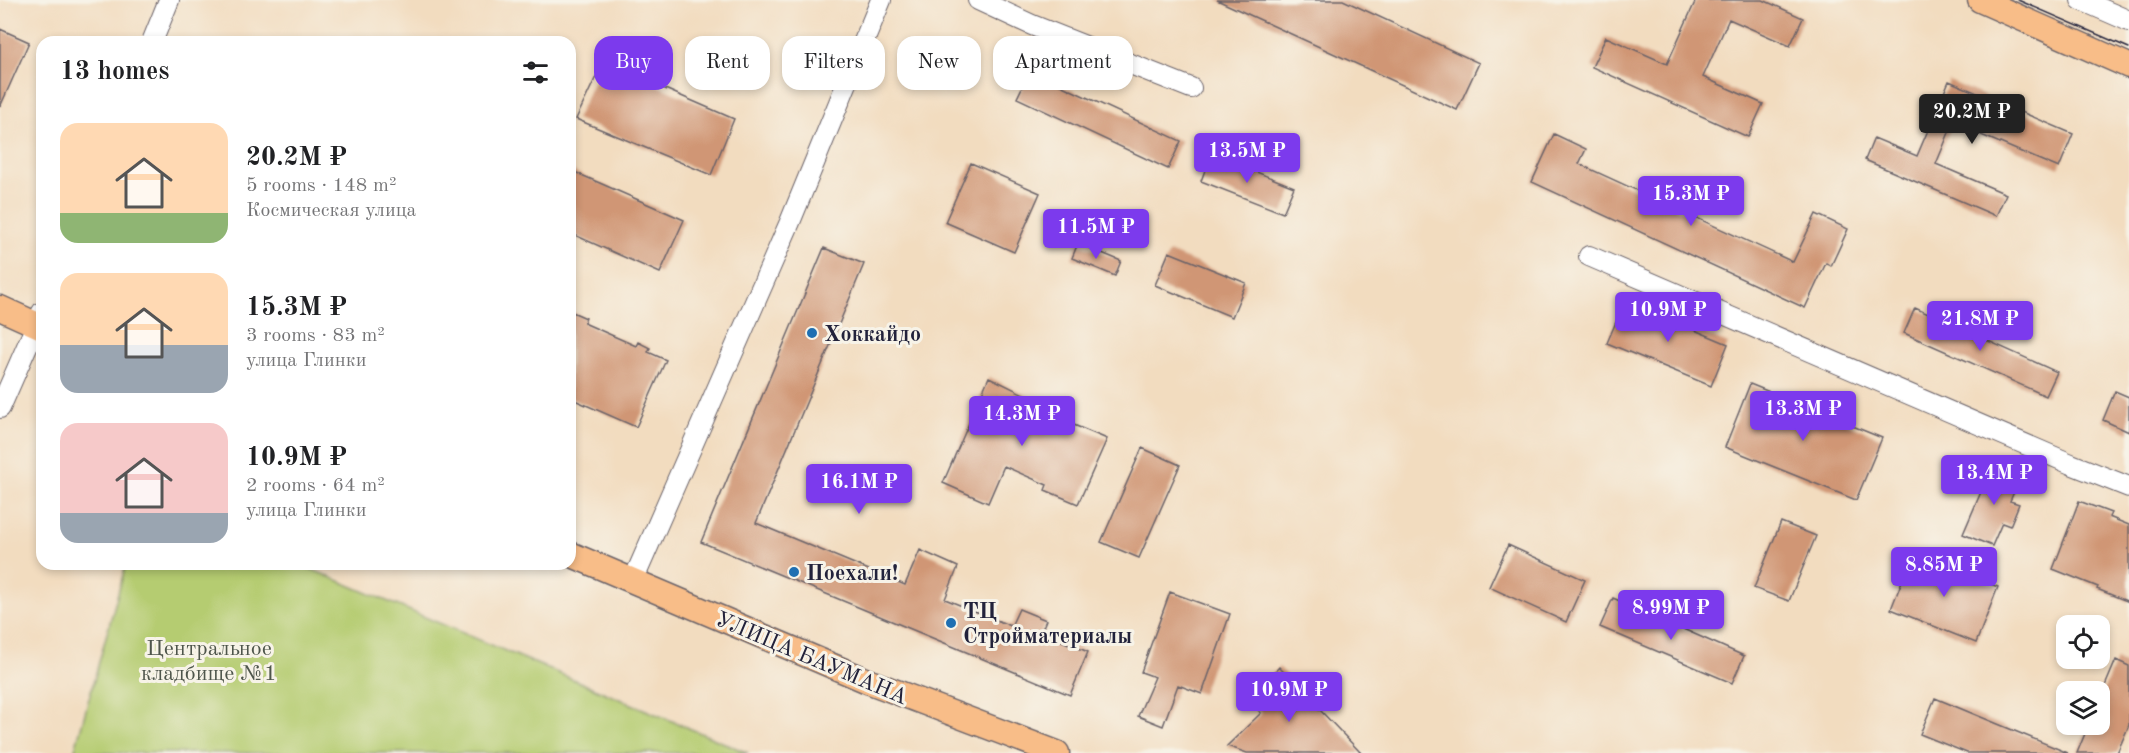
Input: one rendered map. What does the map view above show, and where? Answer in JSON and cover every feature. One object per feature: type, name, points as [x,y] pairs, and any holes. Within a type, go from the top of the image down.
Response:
[{"type":"main road","points":[[1980,0],[2129,66]]},
{"type":"main road","points":[[0,308],[36,320]]},
{"type":"main road","name":"УЛИЦА БАУМАНА","points":[[576,557],[870,682],[1057,753]]},
{"type":"street","points":[[154,36],[169,0]]},
{"type":"street","points":[[633,581],[790,222],[880,0]]},
{"type":"street","points":[[978,0],[1032,25],[1191,88]]},
{"type":"street","points":[[2081,0],[2129,21]]},
{"type":"street","points":[[1589,256],[2071,464],[2129,486]]},
{"type":"street","points":[[0,408],[36,330]]},
{"type":"green space","name":"Центральное кладбище №1","points":[[124,570],[313,570],[748,753],[74,753]]},
{"type":"building","points":[[1217,0],[1343,0],[1479,63],[1457,110]]},
{"type":"building","points":[[1696,0],[1763,0],[1803,18],[1790,46],[1729,19],[1703,77],[1763,104],[1748,137],[1592,67],[1606,37],[1667,64]]},
{"type":"building","points":[[0,29],[29,42],[0,107]]},
{"type":"building","points":[[594,81],[594,90],[667,90],[734,119],[711,175],[576,119]]},
{"type":"building","points":[[1949,81],[2073,134],[2059,168],[1953,123],[1936,164],[2006,194],[1996,216],[1865,160],[1874,138],[1917,156]]},
{"type":"building","points":[[1021,90],[1071,90],[1181,141],[1168,169],[1017,98]]},
{"type":"building","points":[[1554,134],[1586,149],[1579,164],[1793,262],[1816,214],[1848,229],[1831,266],[1826,263],[1805,308],[1532,182]]},
{"type":"building","points":[[1211,154],[1294,187],[1283,213],[1201,181]]},
{"type":"building","points":[[971,163],[1040,193],[1014,252],[945,222]]},
{"type":"building","points":[[576,173],[684,220],[660,273],[576,236]]},
{"type":"building","points":[[1078,243],[1121,261],[1115,276],[1072,258]]},
{"type":"building","points":[[824,248],[864,264],[756,523],[905,585],[920,550],[958,567],[945,599],[1011,626],[1019,609],[1046,620],[1041,632],[1088,652],[1070,695],[701,542]]},
{"type":"building","points":[[1169,252],[1246,283],[1232,317],[1155,285]]},
{"type":"building","points":[[1625,301],[1728,344],[1711,386],[1607,343]]},
{"type":"building","points":[[1915,308],[2057,372],[2046,396],[1904,333]]},
{"type":"building","points":[[576,314],[586,318],[584,323],[636,346],[638,342],[650,348],[648,352],[666,360],[636,427],[576,401]]},
{"type":"building","points":[[989,377],[1058,411],[1055,417],[1107,439],[1078,504],[1045,490],[1047,485],[1004,466],[988,503],[943,483]]},
{"type":"building","points":[[1750,384],[1882,438],[1856,500],[1725,447]]},
{"type":"building","points":[[2115,391],[2129,397],[2129,432],[2103,420]]},
{"type":"building","points":[[1142,448],[1180,465],[1139,558],[1101,542]]},
{"type":"building","points":[[1993,464],[2021,476],[2010,501],[2019,504],[2010,526],[2002,523],[1992,546],[1963,534]]},
{"type":"building","points":[[2079,501],[2111,513],[2109,517],[2129,525],[2129,602],[2053,569]]},
{"type":"building","points":[[1781,522],[1816,536],[1789,601],[1754,588]]},
{"type":"building","points":[[1508,545],[1585,580],[1566,622],[1489,587]]},
{"type":"building","points":[[1913,553],[1998,587],[1976,643],[1891,609]]},
{"type":"building","points":[[1170,592],[1230,614],[1202,694],[1178,685],[1163,726],[1138,716],[1155,677],[1141,672]]},
{"type":"building","points":[[1613,598],[1744,656],[1732,683],[1600,627]]},
{"type":"building","points":[[2116,660],[2129,666],[2129,725],[2117,753],[2077,753],[2084,735],[2110,735],[2110,681],[2107,681]]},
{"type":"building","points":[[1279,667],[1361,753],[1247,753],[1227,746],[1261,713],[1249,700]]},
{"type":"building","points":[[1935,698],[2068,753],[1967,753],[1920,734]]},
{"type":"tram line","points":[[2018,0],[2129,48]]},
{"type":"place","name":"Хоккайдо","points":[[812,333]]},
{"type":"place","name":"Поехали!","points":[[794,572]]},
{"type":"place","name":"ТЦ Стройматериалы","points":[[951,623]]}]
